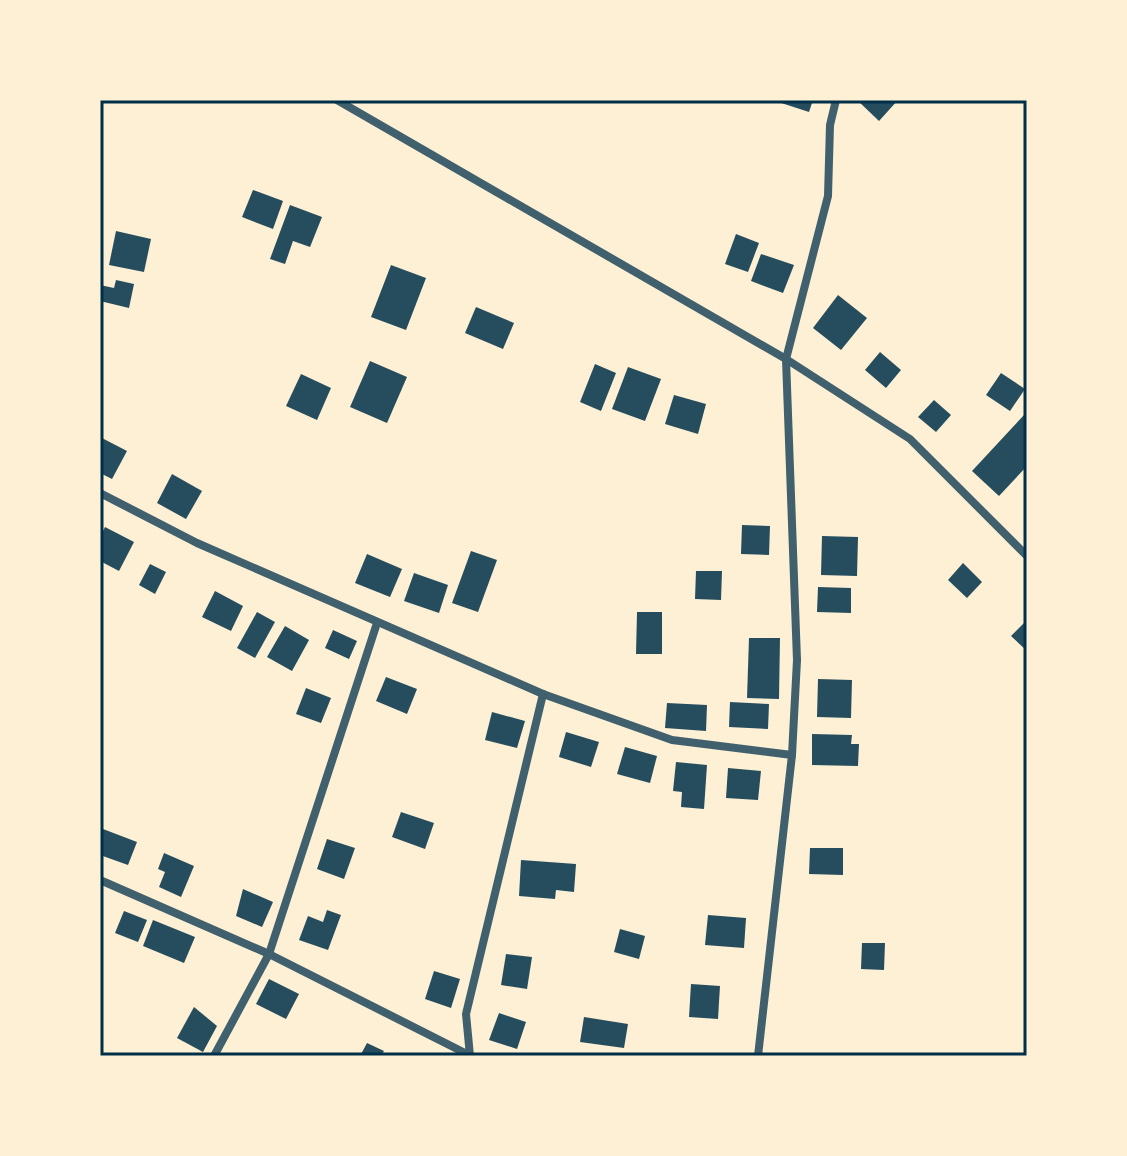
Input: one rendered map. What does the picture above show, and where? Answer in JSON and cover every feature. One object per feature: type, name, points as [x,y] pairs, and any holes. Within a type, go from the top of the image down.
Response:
[{"type":"street","points":[[337,100],[786,359],[910,439],[1027,556]]},
{"type":"street","points":[[758,1056],[792,755],[797,660],[786,359],[828,196],[830,125],[836,100]]},
{"type":"street","points":[[100,493],[197,543],[543,694],[672,740],[792,755]]},
{"type":"street","points":[[214,1056],[269,954],[377,623]]},
{"type":"street","points":[[470,1056],[466,1014],[543,694]]},
{"type":"street","points":[[100,880],[269,954],[470,1056]]},
{"type":"building","points":[[772,100],[813,100],[809,112]]},
{"type":"building","points":[[857,100],[898,100],[879,121]]},
{"type":"building","points":[[253,190],[283,201],[273,229],[242,217]]},
{"type":"building","points":[[290,205],[322,217],[310,247],[293,241],[285,264],[270,259]]},
{"type":"building","points":[[116,231],[151,239],[144,272],[109,265]]},
{"type":"building","points":[[736,234],[759,243],[748,272],[725,264]]},
{"type":"building","points":[[761,254],[794,265],[783,293],[751,281]]},
{"type":"building","points":[[391,265],[426,278],[406,330],[371,317]]},
{"type":"building","points":[[116,280],[134,284],[129,308],[100,301],[100,285],[114,288]]},
{"type":"building","points":[[838,295],[867,318],[841,350],[813,328]]},
{"type":"building","points":[[476,307],[514,323],[503,349],[465,333]]},
{"type":"building","points":[[880,352],[901,370],[886,388],[865,370]]},
{"type":"building","points":[[370,361],[407,377],[387,423],[350,407]]},
{"type":"building","points":[[595,364],[616,373],[601,411],[580,402]]},
{"type":"building","points":[[628,367],[661,379],[645,421],[612,409]]},
{"type":"building","points":[[1001,373],[1025,389],[1010,411],[986,395]]},
{"type":"building","points":[[301,374],[331,388],[317,420],[286,406]]},
{"type":"building","points":[[674,395],[706,404],[698,434],[665,424]]},
{"type":"building","points":[[934,400],[951,415],[936,432],[918,417]]},
{"type":"building","points":[[1024,415],[1027,418],[1027,466],[999,496],[972,471]]},
{"type":"building","points":[[100,437],[127,451],[112,479],[100,473]]},
{"type":"building","points":[[172,474],[202,491],[186,519],[157,503]]},
{"type":"building","points":[[742,525],[770,526],[769,555],[741,554]]},
{"type":"building","points":[[105,527],[134,542],[119,571],[100,561],[100,537]]},
{"type":"building","points":[[822,536],[858,537],[857,576],[821,575]]},
{"type":"building","points":[[471,551],[497,560],[478,612],[452,603]]},
{"type":"building","points":[[367,554],[402,569],[390,597],[355,583]]},
{"type":"building","points":[[963,563],[982,582],[967,598],[948,580]]},
{"type":"building","points":[[150,564],[166,572],[155,594],[139,585]]},
{"type":"building","points":[[696,571],[722,571],[721,600],[695,599]]},
{"type":"building","points":[[414,573],[448,585],[439,613],[404,601]]},
{"type":"building","points":[[818,587],[851,588],[851,613],[817,612]]},
{"type":"building","points":[[215,591],[243,606],[231,631],[202,617]]},
{"type":"building","points":[[257,612],[275,622],[255,658],[237,648]]},
{"type":"building","points":[[637,612],[662,612],[662,654],[636,654]]},
{"type":"building","points":[[1027,620],[1027,651],[1011,636]]},
{"type":"building","points":[[285,626],[309,640],[292,671],[267,657]]},
{"type":"building","points":[[333,630],[357,641],[349,659],[325,648]]},
{"type":"building","points":[[749,638],[780,638],[779,699],[747,698]]},
{"type":"building","points":[[386,677],[417,689],[407,714],[376,701]]},
{"type":"building","points":[[818,679],[852,680],[851,718],[817,717]]},
{"type":"building","points":[[306,688],[331,698],[321,723],[296,714]]},
{"type":"building","points":[[730,702],[769,704],[768,729],[729,727]]},
{"type":"building","points":[[667,703],[707,705],[706,731],[665,728]]},
{"type":"building","points":[[492,712],[525,721],[517,748],[485,740]]},
{"type":"building","points":[[566,732],[599,742],[591,767],[559,757]]},
{"type":"building","points":[[812,734],[852,735],[851,744],[859,744],[858,766],[812,765]]},
{"type":"building","points":[[625,747],[657,756],[650,783],[617,774]]},
{"type":"building","points":[[676,762],[707,765],[704,809],[681,807],[682,792],[673,791]]},
{"type":"building","points":[[728,768],[761,771],[758,800],[726,798]]},
{"type":"building","points":[[401,812],[434,823],[425,849],[392,837]]},
{"type":"building","points":[[103,829],[137,842],[128,865],[100,855]]},
{"type":"building","points":[[327,839],[355,848],[344,879],[317,869]]},
{"type":"building","points":[[810,848],[843,848],[843,875],[809,874]]},
{"type":"building","points":[[164,853],[194,866],[181,897],[159,887],[165,872],[158,869]]},
{"type":"building","points":[[521,860],[576,864],[574,892],[556,890],[555,899],[519,896]]},
{"type":"building","points":[[243,889],[273,902],[262,927],[236,916]]},
{"type":"building","points":[[327,910],[341,915],[328,950],[299,940],[308,916],[323,922]]},
{"type":"building","points":[[124,911],[147,920],[138,942],[115,933]]},
{"type":"building","points":[[708,915],[746,918],[744,948],[705,945]]},
{"type":"building","points":[[153,920],[195,937],[184,963],[143,946]]},
{"type":"building","points":[[620,929],[645,936],[639,959],[614,952]]},
{"type":"building","points":[[862,943],[885,943],[884,970],[861,969]]},
{"type":"building","points":[[506,954],[532,957],[527,989],[501,985]]},
{"type":"building","points":[[434,971],[460,979],[451,1008],[425,999]]},
{"type":"building","points":[[269,979],[299,994],[286,1019],[256,1004]]},
{"type":"building","points":[[691,984],[720,986],[718,1019],[689,1017]]},
{"type":"building","points":[[194,1007],[217,1026],[203,1052],[177,1038]]},
{"type":"building","points":[[499,1013],[526,1022],[517,1049],[489,1040]]},
{"type":"building","points":[[584,1017],[628,1024],[624,1048],[580,1042]]},
{"type":"building","points":[[367,1043],[384,1051],[381,1056],[360,1056]]}]
